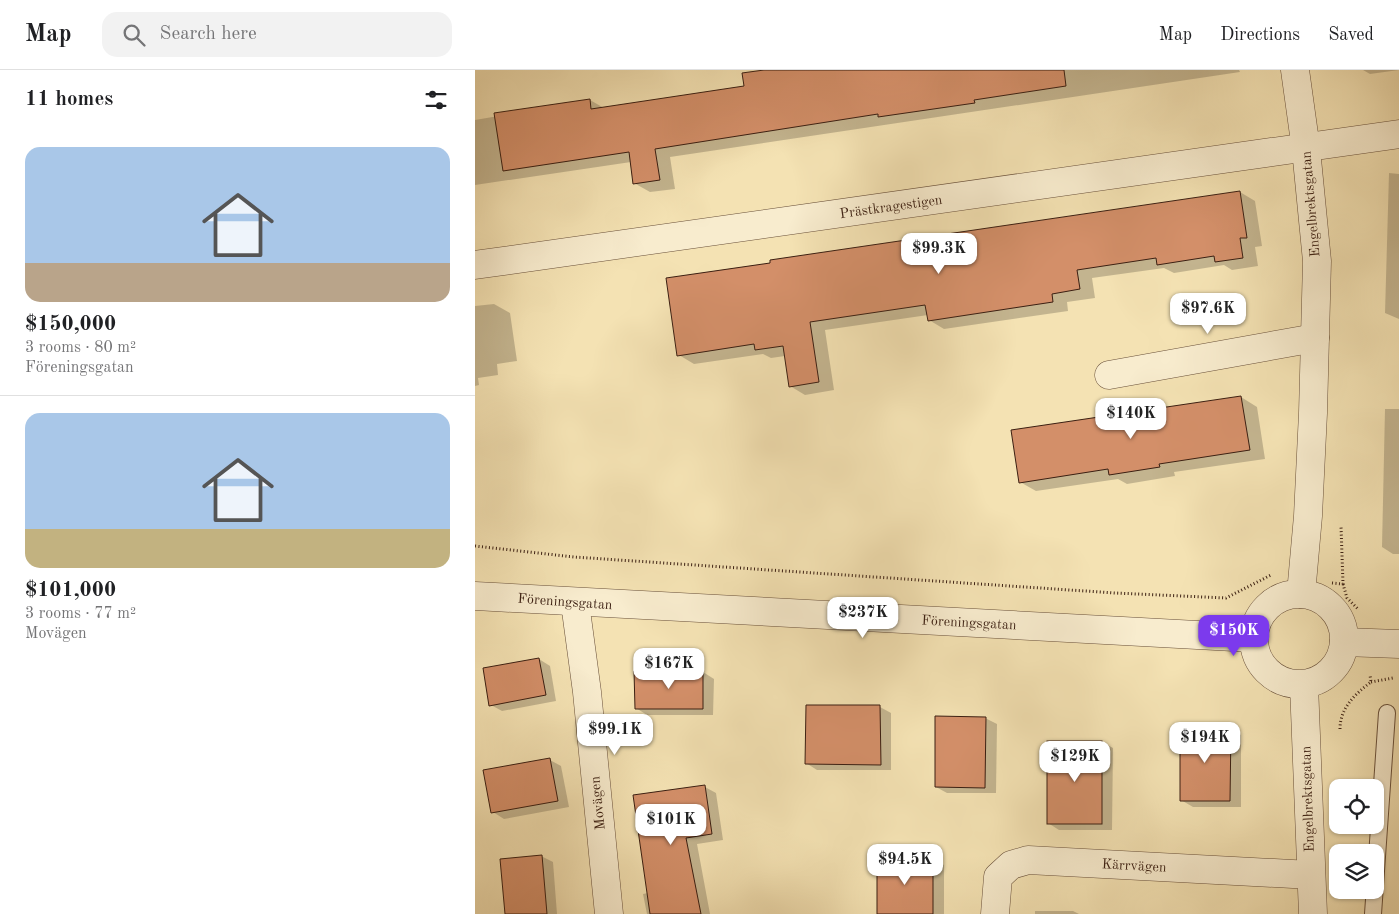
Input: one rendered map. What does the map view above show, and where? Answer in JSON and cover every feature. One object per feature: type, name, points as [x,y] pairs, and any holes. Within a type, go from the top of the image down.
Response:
[{"type":"street","name":"Engelbrektsgatan","points":[[1295,70],[1306,148],[1317,261],[1313,413],[1301,586]]},
{"type":"street","name":"Prästkragestigen","points":[[475,265],[1399,134]]},
{"type":"street","points":[[1109,375],[1315,338]]},
{"type":"street","points":[[1355,642],[1342,628],[1337,614],[1327,604],[1301,586],[1273,601],[1263,611],[1256,624],[1253,638],[1255,653],[1262,667],[1274,678],[1288,684],[1304,684],[1327,675],[1341,654],[1355,642],[1399,644]]},
{"type":"street","name":"Föreningsgatan","points":[[475,596],[575,603],[1253,638]]},
{"type":"street","name":"Movägen","points":[[575,603],[609,914]]},
{"type":"street","name":"Engelbrektsgatan","points":[[1304,684],[1313,914]]},
{"type":"street","name":"Kärrvägen","points":[[995,914],[998,877],[1011,865],[1028,860],[1311,875]]},
{"type":"lane","points":[[1373,914],[1387,712]]},
{"type":"path","points":[[1341,525],[1343,584],[1347,598],[1355,607],[1365,613],[1355,642],[1371,682]]},
{"type":"path","points":[[475,546],[574,557],[1133,594],[1226,598],[1268,575],[1301,586],[1343,584]]},
{"type":"path","points":[[1339,738],[1340,718],[1349,702],[1371,682],[1382,678],[1399,678]]},
{"type":"building","points":[[764,70],[1064,70],[1066,86],[974,100],[975,103],[878,117],[878,114],[655,149],[660,180],[633,184],[629,152],[503,171],[494,113],[590,99],[591,109],[744,86],[742,73]]},
{"type":"building","points":[[1240,191],[1247,238],[1240,238],[1243,258],[1215,262],[1214,256],[1157,265],[1156,258],[1077,270],[1080,289],[1052,294],[1053,302],[928,321],[925,305],[810,322],[819,382],[789,387],[783,346],[755,350],[754,344],[677,356],[666,278],[770,263],[770,260]]},
{"type":"building","points":[[1241,396],[1250,450],[1159,464],[1160,467],[1109,475],[1108,469],[1019,483],[1011,430]]},
{"type":"building","points":[[539,658],[546,695],[489,706],[483,668]]},
{"type":"building","points":[[634,671],[703,671],[703,709],[635,709]]},
{"type":"building","points":[[806,705],[880,705],[881,765],[805,764]]},
{"type":"building","points":[[935,716],[986,717],[985,788],[935,787]]},
{"type":"building","points":[[1180,727],[1231,728],[1230,801],[1180,801]]},
{"type":"building","points":[[1047,741],[1102,741],[1102,824],[1047,824]]},
{"type":"building","points":[[550,758],[558,801],[491,813],[483,770]]},
{"type":"building","points":[[705,785],[712,834],[686,838],[701,914],[650,914],[633,795]]},
{"type":"building","points":[[542,855],[547,914],[505,914],[500,859]]},
{"type":"building","points":[[877,857],[933,857],[933,914],[877,914]]}]
